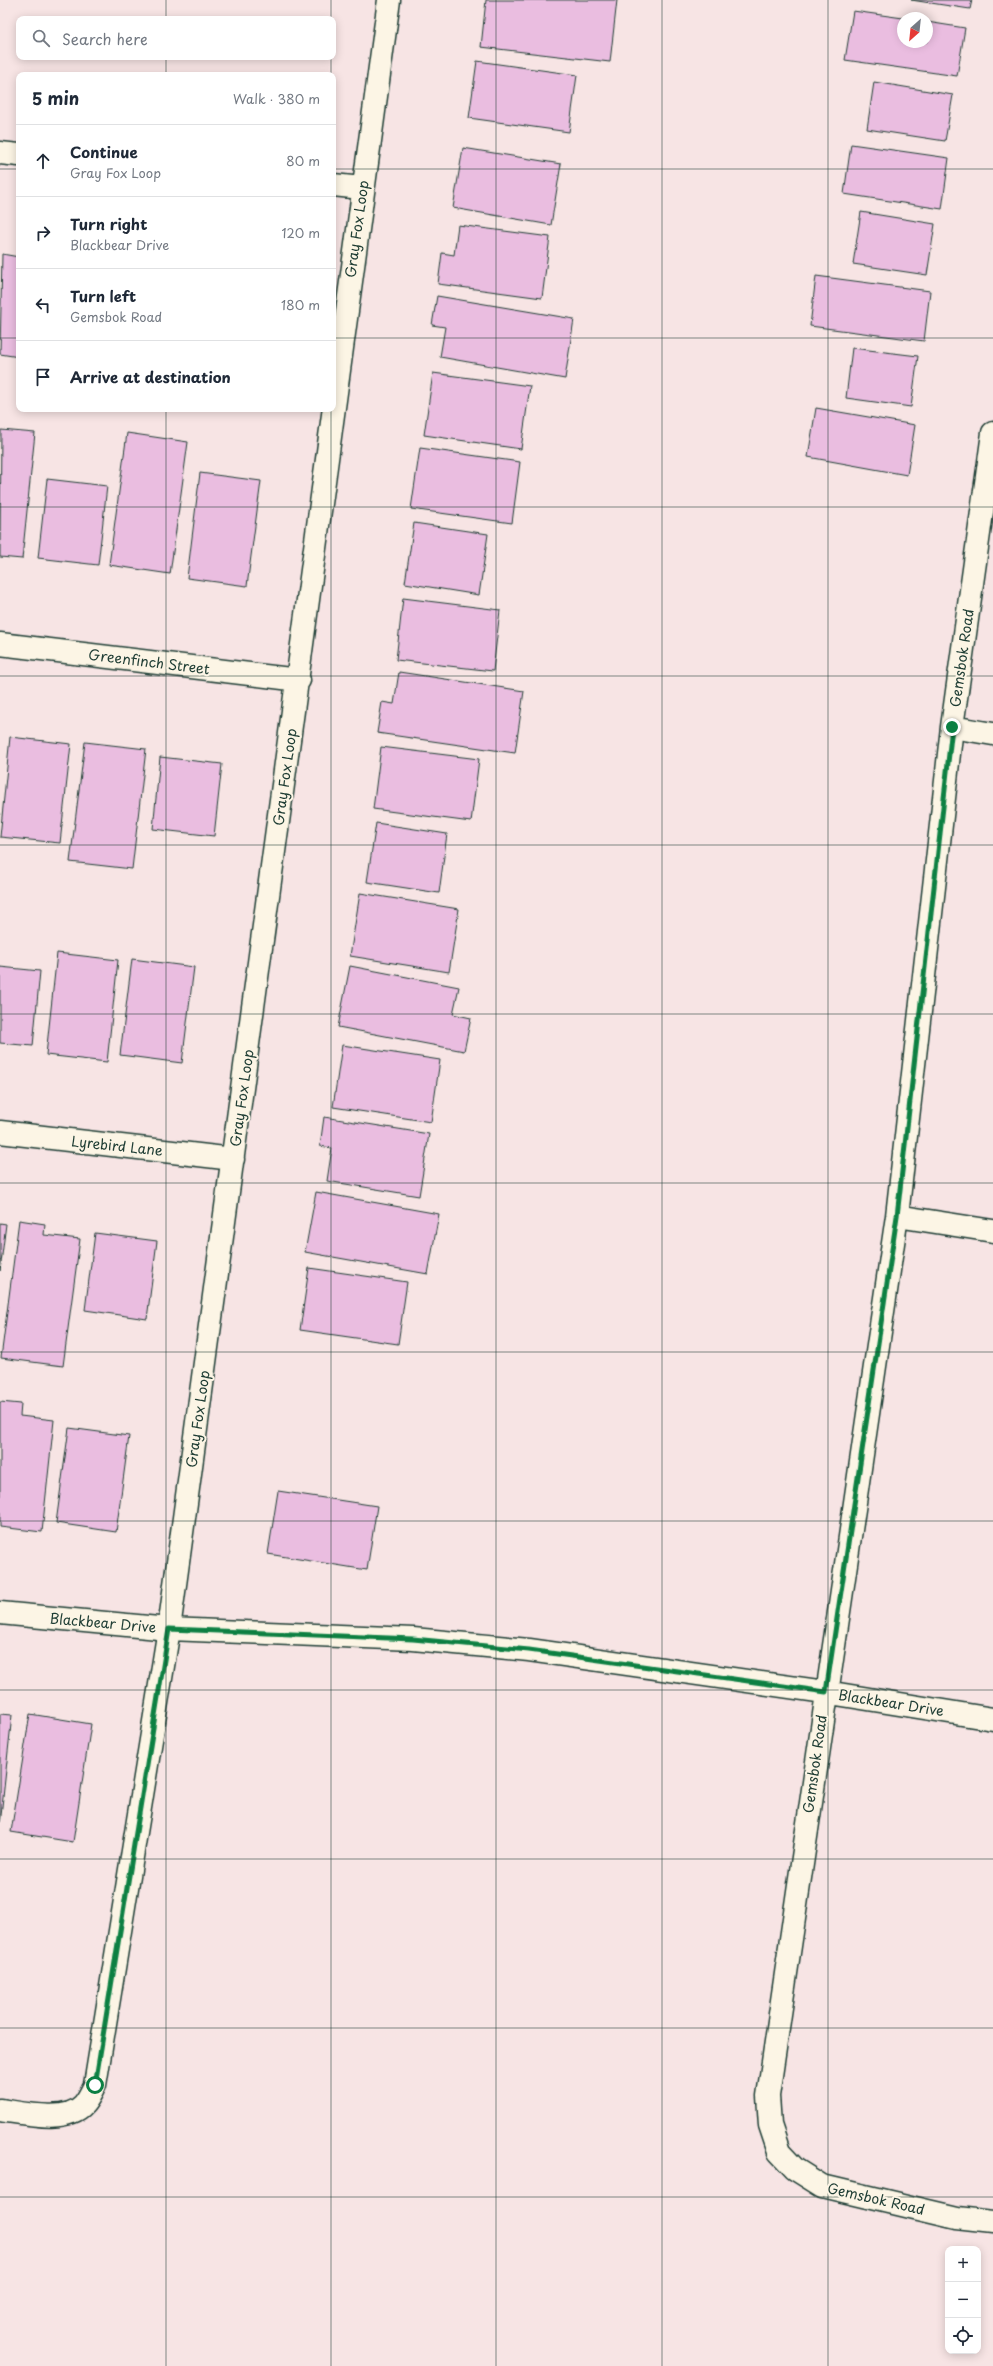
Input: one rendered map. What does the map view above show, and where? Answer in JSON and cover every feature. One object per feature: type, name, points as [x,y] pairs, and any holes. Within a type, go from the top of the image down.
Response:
[{"type":"street","name":"Gray Fox Loop","points":[[336,391],[362,188],[390,0]]},
{"type":"street","points":[[0,153],[16,155]]},
{"type":"street","points":[[336,185],[362,188]]},
{"type":"street","name":"Gray Fox Loop","points":[[0,2110],[38,2115],[64,2115],[83,2105],[95,2085],[169,1629],[299,680],[333,412]]},
{"type":"street","name":"Gemsbok Road","points":[[993,433],[952,727],[897,1216],[826,1692],[768,2096],[770,2125],[779,2152],[795,2169],[822,2186],[957,2218],[993,2222]]},
{"type":"street","name":"Greenfinch Street","points":[[0,644],[299,680]]},
{"type":"street","points":[[952,727],[993,734]]},
{"type":"street","name":"Lyrebird Lane","points":[[0,1132],[233,1159]]},
{"type":"street","points":[[897,1216],[993,1231]]},
{"type":"street","name":"Blackbear Drive","points":[[0,1613],[169,1629],[413,1639],[529,1650],[826,1692],[993,1719]]},
{"type":"building","points":[[486,0],[617,0],[610,62],[481,47]]},
{"type":"building","points":[[911,0],[972,0],[970,9]]},
{"type":"building","points":[[853,11],[897,17],[897,48],[933,48],[933,23],[965,28],[957,76],[845,60]]},
{"type":"building","points":[[477,61],[577,75],[569,132],[469,118]]},
{"type":"building","points":[[874,82],[953,95],[945,141],[867,129]]},
{"type":"building","points":[[851,144],[949,158],[942,209],[844,194]]},
{"type":"building","points":[[463,148],[561,164],[551,225],[453,208]]},
{"type":"building","points":[[861,212],[935,224],[927,275],[853,264]]},
{"type":"building","points":[[458,225],[550,237],[542,298],[438,284],[442,253],[454,255]]},
{"type":"building","points":[[2,254],[16,256],[16,357],[0,354]]},
{"type":"building","points":[[816,276],[930,291],[924,341],[810,326]]},
{"type":"building","points":[[437,296],[574,319],[565,379],[440,357],[445,327],[432,325]]},
{"type":"building","points":[[852,348],[918,356],[911,407],[846,398]]},
{"type":"building","points":[[433,373],[530,386],[521,449],[424,435]]},
{"type":"building","points":[[816,408],[915,425],[907,475],[808,457]]},
{"type":"building","points":[[1,430],[35,433],[22,559],[0,557]]},
{"type":"building","points":[[127,433],[188,442],[170,574],[109,565]]},
{"type":"building","points":[[420,448],[520,462],[512,523],[411,509]]},
{"type":"building","points":[[200,473],[261,481],[247,586],[187,578]]},
{"type":"building","points":[[47,479],[107,486],[98,565],[38,558]]},
{"type":"building","points":[[414,523],[488,534],[479,595],[405,583]]},
{"type":"building","points":[[403,598],[500,610],[493,671],[396,660]]},
{"type":"building","points":[[399,672],[524,691],[515,753],[377,733],[382,702],[394,704]]},
{"type":"building","points":[[10,737],[71,744],[60,843],[0,837]]},
{"type":"building","points":[[85,742],[146,749],[132,869],[70,862]]},
{"type":"building","points":[[381,747],[479,759],[471,822],[373,809]]},
{"type":"building","points":[[160,757],[222,764],[214,836],[153,829]]},
{"type":"building","points":[[376,823],[447,834],[439,893],[367,882]]},
{"type":"building","points":[[360,893],[459,909],[449,972],[350,956]]},
{"type":"building","points":[[57,953],[118,960],[107,1062],[46,1055]]},
{"type":"building","points":[[132,959],[194,967],[182,1063],[120,1055]]},
{"type":"building","points":[[350,966],[459,987],[453,1014],[471,1018],[464,1051],[338,1027]]},
{"type":"building","points":[[0,967],[40,971],[33,1046],[0,1043]]},
{"type":"building","points":[[342,1045],[440,1060],[431,1122],[333,1107]]},
{"type":"building","points":[[324,1117],[429,1134],[419,1196],[327,1181],[332,1148],[320,1146]]},
{"type":"building","points":[[316,1192],[439,1214],[428,1274],[305,1252]]},
{"type":"building","points":[[19,1220],[45,1224],[44,1235],[80,1239],[63,1366],[1,1358]]},
{"type":"building","points":[[0,1223],[6,1224],[0,1271]]},
{"type":"building","points":[[95,1233],[157,1241],[147,1319],[85,1310]]},
{"type":"building","points":[[309,1268],[407,1282],[398,1344],[300,1330]]},
{"type":"building","points":[[0,1402],[21,1404],[20,1416],[54,1420],[42,1532],[0,1527]]},
{"type":"building","points":[[69,1428],[129,1436],[116,1532],[56,1523]]},
{"type":"building","points":[[278,1491],[377,1506],[367,1570],[268,1554]]},
{"type":"building","points":[[0,1714],[12,1715],[0,1825]]},
{"type":"building","points":[[30,1714],[91,1724],[73,1842],[11,1832]]},
{"type":"route","points":[[95,2085],[169,1629],[413,1639],[529,1650],[826,1692],[897,1216],[952,727]]}]
